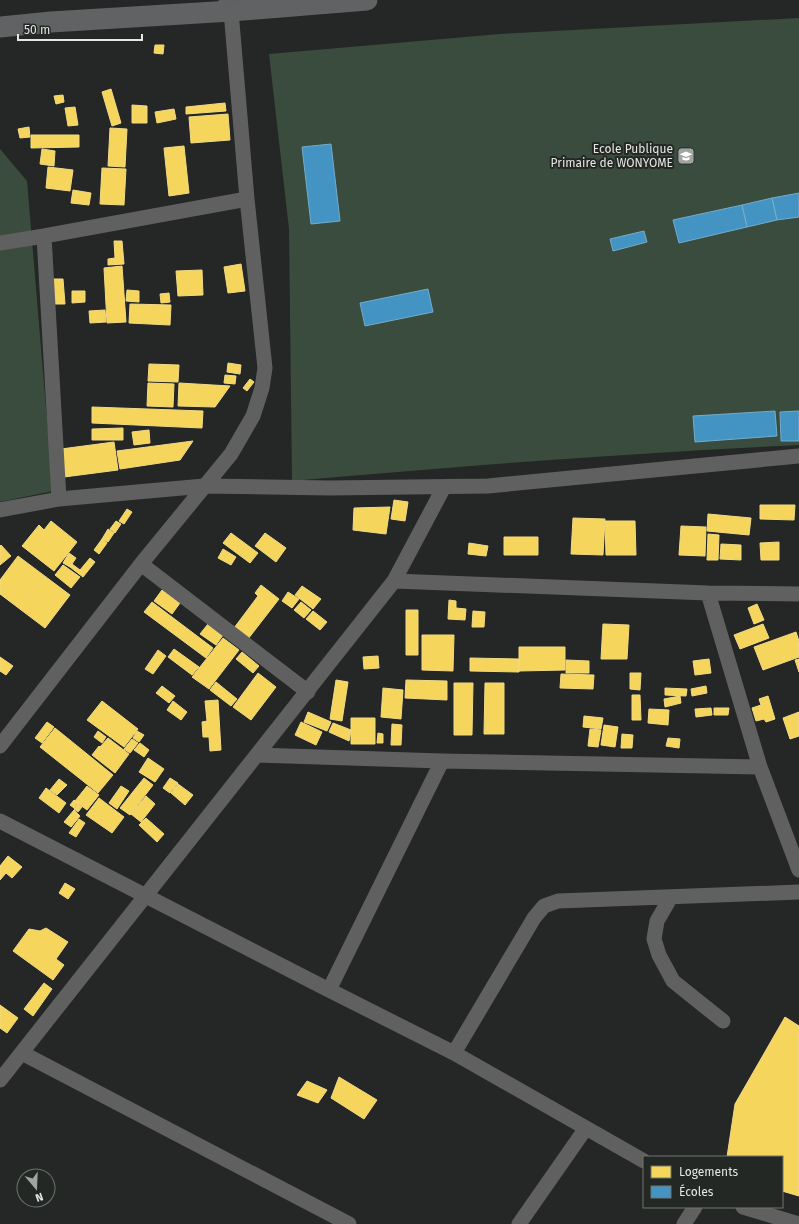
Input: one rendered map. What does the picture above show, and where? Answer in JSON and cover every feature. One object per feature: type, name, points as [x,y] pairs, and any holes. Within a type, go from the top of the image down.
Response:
[{"type":"main road","points":[[0,27],[228,6],[367,0]]},
{"type":"street","points":[[0,746],[141,564],[231,454],[253,416],[262,388],[265,368],[228,6]]},
{"type":"street","points":[[0,243],[247,199]]},
{"type":"street","points":[[44,236],[59,499]]},
{"type":"street","points":[[0,510],[59,499],[204,486],[330,488],[444,488],[488,486],[799,456]]},
{"type":"street","points":[[0,1080],[308,692],[394,581],[444,488]]},
{"type":"street","points":[[141,564],[308,692]]},
{"type":"street","points":[[394,581],[708,593],[799,594]]},
{"type":"street","points":[[708,593],[760,767],[799,870]]},
{"type":"street","points":[[257,756],[760,767]]},
{"type":"street","points":[[329,990],[442,761]]},
{"type":"street","points":[[0,821],[454,1053],[643,1160]]},
{"type":"street","points":[[454,1053],[534,918],[544,906],[558,901],[799,892]]},
{"type":"street","points":[[671,897],[657,921],[654,939],[659,955],[673,980],[723,1021]]},
{"type":"street","points":[[22,1053],[349,1224]]},
{"type":"street","points":[[519,1224],[586,1128]]},
{"type":"street","points":[[684,1224],[694,1208]]},
{"type":"street","points":[[745,1208],[799,1224]]},
{"type":"green space","points":[[799,18],[799,445],[545,460],[292,481],[289,229],[269,54],[500,34]]},
{"type":"green space","points":[[0,149],[27,181],[53,491],[0,502]]},
{"type":"building: Logements","points":[[155,45],[164,45],[163,54],[154,53]]},
{"type":"building: Logements","points":[[111,89],[121,123],[112,126],[102,92]]},
{"type":"building: Logements","points":[[63,95],[64,102],[56,104],[54,96]]},
{"type":"building: Logements","points":[[225,103],[226,111],[186,114],[186,107]]},
{"type":"building: Logements","points":[[132,105],[147,106],[147,123],[132,123]]},
{"type":"building: Logements","points":[[75,107],[78,125],[68,126],[65,108]]},
{"type":"building: Logements","points":[[174,109],[176,119],[157,123],[155,112]]},
{"type":"building: Logements","points":[[228,114],[230,140],[191,143],[189,117]]},
{"type":"building: Logements","points":[[29,127],[30,137],[20,138],[18,129]]},
{"type":"building: Logements","points":[[110,128],[127,129],[125,167],[108,166]]},
{"type":"building: Logements","points":[[31,135],[79,135],[79,147],[31,148]]},
{"type":"building: Logements","points":[[184,146],[189,193],[169,196],[164,148]]},
{"type":"building: Logements","points":[[42,149],[55,151],[54,166],[40,164]]},
{"type":"building: Logements","points":[[48,167],[73,170],[70,191],[46,188]]},
{"type":"building: Logements","points":[[102,168],[126,169],[124,205],[100,204]]},
{"type":"building: Logements","points":[[73,190],[91,193],[89,205],[71,203]]},
{"type":"building: Logements","points":[[114,241],[122,241],[124,264],[108,265],[108,259],[115,258]]},
{"type":"building: Logements","points":[[241,264],[245,291],[228,293],[224,267]]},
{"type":"building: Logements","points":[[122,266],[126,322],[107,323],[104,268]]},
{"type":"building: Logements","points":[[202,270],[203,295],[178,296],[176,271]]},
{"type":"building: Logements","points":[[53,279],[63,279],[65,304],[54,304]]},
{"type":"building: Logements","points":[[127,290],[139,291],[139,302],[126,301]]},
{"type":"building: Logements","points":[[72,291],[85,291],[85,302],[72,303]]},
{"type":"building: Logements","points":[[169,293],[170,302],[161,303],[160,294]]},
{"type":"building: Logements","points":[[130,304],[171,305],[170,325],[129,323]]},
{"type":"building: Logements","points":[[105,310],[106,322],[90,323],[89,311]]},
{"type":"building: Logements","points":[[228,363],[241,365],[240,374],[227,372]]},
{"type":"building: Logements","points":[[149,364],[179,365],[178,382],[148,381]]},
{"type":"building: Logements","points":[[225,375],[236,376],[235,384],[224,383]]},
{"type":"building: Logements","points":[[250,379],[254,382],[247,391],[243,388]]},
{"type":"building: Logements","points":[[148,383],[174,384],[173,407],[147,406]]},
{"type":"building: Logements","points":[[179,383],[230,386],[215,407],[178,406]]},
{"type":"building: Logements","points":[[92,407],[203,411],[202,428],[92,423]]},
{"type":"building: Logements","points":[[123,428],[123,440],[92,440],[92,429]]},
{"type":"building: Logements","points":[[149,430],[150,443],[134,445],[132,432]]},
{"type":"building: Logements","points":[[193,441],[180,460],[120,469],[117,451]]},
{"type":"building: Logements","points":[[114,442],[118,470],[64,477],[61,449]]},
{"type":"building: Logements","points":[[394,500],[408,502],[405,521],[391,519]]},
{"type":"building: Logements","points":[[760,505],[795,505],[794,520],[760,519]]},
{"type":"building: Logements","points":[[390,507],[386,534],[353,530],[354,508]]},
{"type":"building: Logements","points":[[127,509],[132,512],[124,524],[119,521]]},
{"type":"building: Logements","points":[[708,514],[751,518],[749,535],[707,531]]},
{"type":"building: Logements","points":[[573,518],[605,519],[603,555],[571,554]]},
{"type":"building: Logements","points":[[51,521],[77,542],[54,571],[22,546],[39,525],[44,530]]},
{"type":"building: Logements","points":[[116,521],[121,524],[115,533],[110,529]]},
{"type":"building: Logements","points":[[605,521],[635,521],[636,555],[606,555]]},
{"type":"building: Logements","points":[[681,526],[706,527],[705,556],[679,555]]},
{"type":"building: Logements","points":[[108,529],[114,533],[108,542],[102,539]]},
{"type":"building: Logements","points":[[231,533],[258,553],[250,563],[223,543]]},
{"type":"building: Logements","points":[[265,533],[286,548],[276,562],[255,546]]},
{"type":"building: Logements","points":[[708,534],[719,535],[718,560],[707,560]]},
{"type":"building: Logements","points":[[504,537],[538,537],[538,555],[504,555]]},
{"type":"building: Logements","points":[[102,539],[107,543],[99,554],[94,550]]},
{"type":"building: Logements","points":[[779,542],[779,560],[761,560],[760,543]]},
{"type":"building: Logements","points":[[469,543],[488,546],[486,556],[468,554]]},
{"type":"building: Logements","points":[[721,544],[741,545],[741,560],[720,559]]},
{"type":"building: Logements","points":[[1,545],[11,556],[0,565],[0,546]]},
{"type":"building: Logements","points":[[223,549],[236,557],[231,565],[218,558]]},
{"type":"building: Logements","points":[[69,553],[76,558],[70,567],[63,563]]},
{"type":"building: Logements","points":[[18,556],[70,595],[45,628],[0,594],[0,580]]},
{"type":"building: Logements","points":[[90,558],[95,562],[83,577],[70,567],[72,564],[80,570]]},
{"type":"building: Logements","points":[[63,565],[80,577],[71,588],[55,575]]},
{"type":"building: Logements","points":[[261,585],[279,599],[248,639],[234,628],[258,596],[255,593]]},
{"type":"building: Logements","points":[[302,586],[321,599],[313,609],[295,595]]},
{"type":"building: Logements","points":[[162,590],[180,603],[172,614],[154,601]]},
{"type":"building: Logements","points":[[288,592],[299,599],[292,608],[282,601]]},
{"type":"building: Logements","points":[[449,600],[456,601],[456,608],[466,609],[465,620],[448,619]]},
{"type":"building: Logements","points":[[152,602],[213,648],[206,658],[144,612]]},
{"type":"building: Logements","points":[[301,602],[311,610],[304,618],[294,610]]},
{"type":"building: Logements","points":[[757,604],[764,620],[754,624],[748,608]]},
{"type":"building: Logements","points":[[406,610],[418,610],[418,655],[406,655]]},
{"type":"building: Logements","points":[[313,611],[327,622],[320,630],[306,619]]},
{"type":"building: Logements","points":[[473,611],[485,612],[484,627],[472,627]]},
{"type":"building: Logements","points":[[208,624],[223,635],[216,645],[200,634]]},
{"type":"building: Logements","points":[[603,624],[629,625],[627,659],[601,659]]},
{"type":"building: Logements","points":[[763,624],[769,638],[740,649],[734,635]]},
{"type":"building: Logements","points":[[796,632],[799,641],[799,657],[763,670],[754,647]]},
{"type":"building: Logements","points":[[422,635],[454,635],[453,671],[422,670]]},
{"type":"building: Logements","points":[[223,638],[239,650],[209,689],[192,677]]},
{"type":"building: Logements","points":[[519,647],[565,647],[565,670],[519,671]]},
{"type":"building: Logements","points":[[174,649],[199,667],[192,675],[168,657]]},
{"type":"building: Logements","points":[[158,650],[166,656],[153,674],[145,669]]},
{"type":"building: Logements","points":[[242,652],[259,666],[253,673],[236,659]]},
{"type":"building: Logements","points":[[378,656],[379,668],[364,669],[363,657]]},
{"type":"building: Logements","points":[[0,657],[13,666],[6,675],[0,671]]},
{"type":"building: Logements","points":[[470,658],[519,659],[519,672],[470,671]]},
{"type":"building: Logements","points":[[709,659],[711,673],[695,675],[693,661]]},
{"type":"building: Logements","points":[[799,659],[799,672],[795,660]]},
{"type":"building: Logements","points":[[566,660],[589,661],[589,673],[566,673]]},
{"type":"building: Logements","points":[[258,673],[276,687],[251,720],[233,707]]},
{"type":"building: Logements","points":[[630,673],[641,673],[640,690],[630,689]]},
{"type":"building: Logements","points":[[561,674],[594,675],[593,689],[560,688]]},
{"type":"building: Logements","points":[[336,680],[348,682],[342,721],[330,719]]},
{"type":"building: Logements","points":[[406,680],[447,681],[447,700],[405,698]]},
{"type":"building: Logements","points":[[216,682],[237,699],[231,706],[210,690]]},
{"type":"building: Logements","points":[[454,683],[473,683],[472,735],[454,735]]},
{"type":"building: Logements","points":[[485,683],[504,683],[504,734],[484,734]]},
{"type":"building: Logements","points":[[162,686],[175,696],[169,703],[156,693]]},
{"type":"building: Logements","points":[[706,686],[707,693],[692,696],[691,689]]},
{"type":"building: Logements","points":[[383,688],[403,690],[401,719],[381,717]]},
{"type":"building: Logements","points":[[665,688],[687,689],[686,696],[665,695]]},
{"type":"building: Logements","points":[[632,695],[640,695],[641,720],[632,720]]},
{"type":"building: Logements","points":[[680,696],[681,703],[665,707],[664,699]]},
{"type":"building: Logements","points":[[768,696],[775,719],[766,722],[764,719],[756,721],[752,708],[761,705],[759,699]]},
{"type":"building: Logements","points":[[218,700],[221,750],[210,751],[209,737],[203,737],[202,722],[207,721],[205,701]]},
{"type":"building: Logements","points":[[102,701],[138,729],[124,747],[87,720]]},
{"type":"building: Logements","points":[[173,701],[187,712],[181,720],[167,710]]},
{"type":"building: Logements","points":[[711,708],[712,715],[696,717],[695,709]]},
{"type":"building: Logements","points":[[714,708],[729,708],[728,715],[714,715]]},
{"type":"building: Logements","points":[[649,709],[669,710],[668,725],[648,723]]},
{"type":"building: Logements","points":[[308,712],[331,722],[327,731],[304,722]]},
{"type":"building: Logements","points":[[799,712],[799,736],[790,739],[783,718]]},
{"type":"building: Logements","points":[[584,716],[603,718],[601,729],[583,727]]},
{"type":"building: Logements","points":[[351,718],[375,718],[375,744],[351,744]]},
{"type":"building: Logements","points":[[47,722],[54,727],[42,743],[35,738]]},
{"type":"building: Logements","points":[[301,722],[322,732],[316,745],[295,735]]},
{"type":"building: Logements","points":[[333,723],[351,730],[349,741],[329,732]]},
{"type":"building: Logements","points":[[392,724],[402,725],[401,745],[391,745]]},
{"type":"building: Logements","points":[[604,725],[618,727],[615,747],[601,745]]},
{"type":"building: Logements","points":[[55,728],[113,775],[98,793],[40,747]]},
{"type":"building: Logements","points":[[590,729],[601,730],[598,747],[588,746]]},
{"type":"building: Logements","points":[[98,731],[106,737],[102,743],[94,737]]},
{"type":"building: Logements","points":[[137,731],[144,735],[139,742],[133,738]]},
{"type":"building: Logements","points":[[378,733],[383,734],[383,743],[377,743]]},
{"type":"building: Logements","points":[[622,734],[633,735],[632,748],[621,748]]},
{"type":"building: Logements","points":[[108,738],[129,754],[115,773],[92,755]]},
{"type":"building: Logements","points":[[668,738],[680,739],[679,748],[666,746]]},
{"type":"building: Logements","points":[[132,739],[138,743],[130,753],[124,749]]},
{"type":"building: Logements","points":[[140,743],[149,750],[144,757],[134,750]]},
{"type":"building: Logements","points":[[148,758],[164,769],[155,782],[139,772]]},
{"type":"building: Logements","points":[[144,778],[153,785],[130,815],[120,808]]},
{"type":"building: Logements","points":[[170,778],[178,783],[170,793],[163,788]]},
{"type":"building: Logements","points":[[59,779],[67,785],[57,795],[50,790]]},
{"type":"building: Logements","points":[[178,784],[193,795],[185,805],[171,793]]},
{"type":"building: Logements","points":[[87,786],[99,795],[87,810],[75,801]]},
{"type":"building: Logements","points":[[121,786],[129,791],[117,809],[109,803]]},
{"type":"building: Logements","points":[[46,788],[66,803],[59,813],[39,798]]},
{"type":"building: Logements","points":[[146,796],[155,804],[141,822],[131,814]]},
{"type":"building: Logements","points":[[99,798],[124,817],[112,833],[86,815]]},
{"type":"building: Logements","points":[[74,800],[78,803],[74,808],[70,805]]},
{"type":"building: Logements","points":[[78,804],[82,807],[78,812],[74,809]]},
{"type":"building: Logements","points":[[74,810],[80,816],[71,827],[64,822]]},
{"type":"building: Logements","points":[[146,818],[164,834],[157,842],[139,825]]},
{"type":"building: Logements","points":[[79,819],[85,823],[76,837],[69,833]]},
{"type":"building: Logements","points":[[8,856],[22,867],[12,878],[6,873],[0,880],[0,866]]},
{"type":"building: Logements","points":[[65,883],[75,889],[68,899],[59,893]]},
{"type":"building: Logements","points":[[46,928],[68,942],[56,959],[64,965],[53,980],[13,951],[29,929],[40,931]]},
{"type":"building: Logements","points":[[44,983],[52,989],[33,1016],[24,1009]]},
{"type":"building: Logements","points":[[0,1005],[18,1018],[7,1033],[0,1028]]},
{"type":"building: Logements","points":[[785,1017],[799,1026],[799,1196],[783,1191],[783,1156],[727,1156],[735,1104]]},
{"type":"building: Logements","points":[[339,1077],[377,1100],[364,1119],[331,1098]]},
{"type":"building: Logements","points":[[307,1081],[327,1090],[318,1103],[297,1095]]},
{"type":"building: Écoles","points":[[331,144],[340,221],[311,224],[302,147]]},
{"type":"building: Écoles","points":[[799,193],[799,217],[777,220],[772,198]]},
{"type":"building: Écoles","points":[[772,198],[777,220],[747,227],[742,205]]},
{"type":"building: Écoles","points":[[742,205],[747,227],[679,243],[673,220]]},
{"type":"building: Écoles","points":[[644,231],[647,242],[613,251],[610,239]]},
{"type":"building: Écoles","points":[[428,289],[433,312],[365,326],[360,303]]},
{"type":"building: Écoles","points":[[775,411],[777,436],[695,442],[693,416]]},
{"type":"building: Écoles","points":[[799,411],[799,441],[781,441],[780,412]]},
{"type":"place","name":"Ecole Publique Primaire de WONYOME","points":[[686,156]]}]
